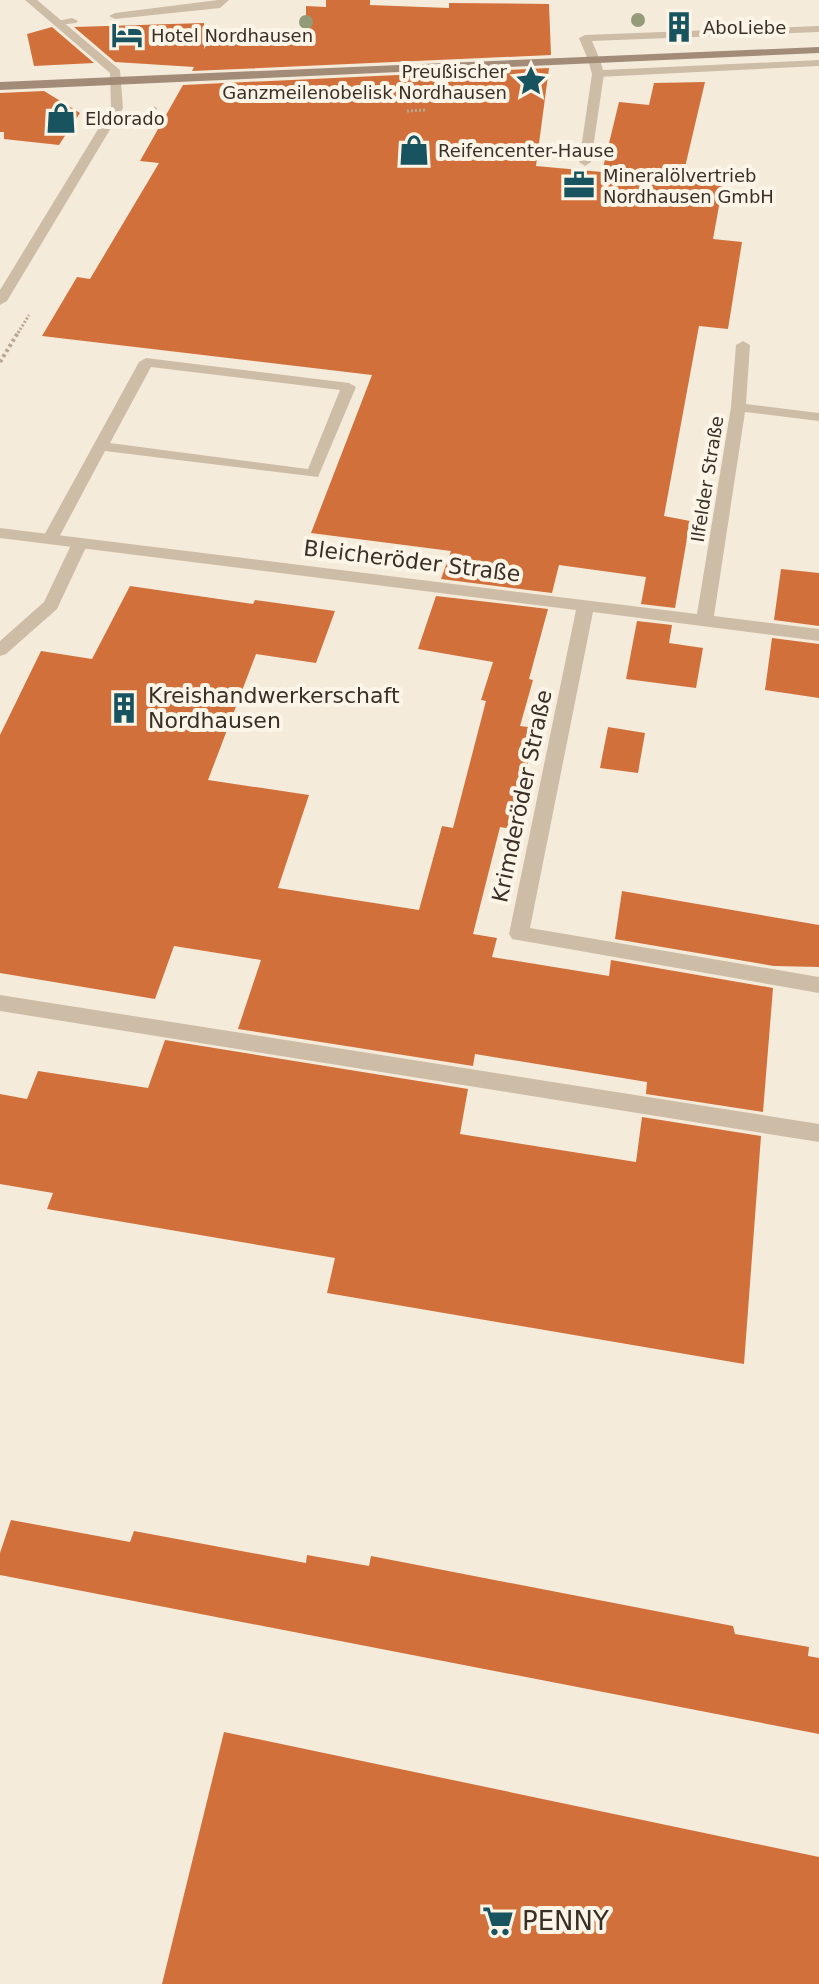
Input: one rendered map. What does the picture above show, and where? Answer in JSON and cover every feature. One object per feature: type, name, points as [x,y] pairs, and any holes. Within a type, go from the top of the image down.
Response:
[{"type":"main road","points":[[0,86],[819,50]]},
{"type":"street","points":[[0,301],[117,108],[116,72],[30,0]]},
{"type":"street","points":[[115,16],[202,9],[220,5],[224,0]]},
{"type":"street","points":[[58,22],[72,21]]},
{"type":"street","points":[[585,162],[598,74],[585,38],[819,29]]},
{"type":"street","points":[[598,74],[819,63]]},
{"type":"street","name":"Ilfelder Straße","points":[[705,619],[738,407],[743,345]]},
{"type":"street","points":[[50,539],[99,446],[146,362],[349,387],[313,474],[99,446]]},
{"type":"street","points":[[738,407],[819,417]]},
{"type":"street","name":"Bleicheröder Straße","points":[[0,533],[819,635]]},
{"type":"street","points":[[0,650],[51,605],[80,543]]},
{"type":"street","name":"Krimderöder Straße","points":[[586,604],[519,934],[819,985]]},
{"type":"street","points":[[0,1003],[819,1133]]},
{"type":"path","points":[[407,111],[427,110]]},
{"type":"building","points":[[326,0],[370,0],[370,5],[449,8],[449,3],[549,4],[551,55],[192,71],[194,67],[115,62],[74,27],[204,23],[204,49],[207,44],[282,42],[306,38],[306,6],[326,7]]},
{"type":"building","points":[[52,27],[94,63],[34,66],[27,34]]},
{"type":"building","points":[[549,68],[536,166],[602,172],[619,102],[649,105],[654,83],[705,82],[682,180],[723,184],[713,239],[742,242],[728,329],[699,326],[664,516],[690,521],[675,608],[641,604],[646,577],[559,565],[552,593],[441,579],[451,551],[311,533],[372,375],[42,336],[77,277],[90,279],[159,163],[140,161],[183,85]]},
{"type":"building","points":[[44,91],[80,113],[59,145],[4,139],[4,132],[0,132],[0,93]]},
{"type":"building","points":[[781,569],[819,573],[819,626],[774,620]]},
{"type":"building","points":[[130,586],[253,604],[255,600],[335,611],[316,663],[256,654],[208,780],[309,795],[278,888],[419,910],[442,826],[453,828],[486,701],[481,700],[493,662],[418,649],[436,596],[548,609],[520,726],[536,728],[528,763],[512,829],[500,827],[473,934],[497,938],[492,957],[609,976],[611,960],[773,988],[763,1112],[646,1094],[647,1082],[475,1054],[473,1066],[238,1029],[261,960],[174,946],[155,999],[0,973],[0,735],[41,651],[92,659]]},
{"type":"building","points":[[637,621],[672,625],[669,643],[703,648],[696,688],[626,679]]},
{"type":"building","points":[[772,638],[819,644],[819,698],[765,690]]},
{"type":"building","points":[[608,727],[645,733],[638,773],[600,768]]},
{"type":"building","points":[[622,891],[819,925],[819,967],[774,966],[615,939]]},
{"type":"building","points":[[165,1040],[468,1089],[460,1134],[636,1162],[642,1117],[761,1136],[744,1364],[327,1293],[335,1258],[47,1209],[53,1193],[0,1184],[0,1094],[27,1099],[38,1071],[148,1088]]},
{"type":"building","points":[[11,1520],[130,1542],[134,1531],[306,1563],[307,1555],[369,1566],[371,1556],[733,1626],[735,1634],[809,1647],[808,1656],[819,1658],[819,1734],[0,1575],[0,1553]]},
{"type":"building","name":"PENNY","points":[[224,1732],[819,1857],[819,1984],[162,1984]]},
{"type":"place","name":"AboLiebe","points":[[679,27]]},
{"type":"place","name":"Hotel Nordhausen","points":[[127,35]]},
{"type":"place","name":"Preußischer Ganzmeilenobelisk Nordhausen","points":[[531,81]]},
{"type":"place","name":"Eldorado","points":[[61,118]]},
{"type":"place","name":"Reifencenter-Hause","points":[[414,150]]},
{"type":"place","name":"Mineralölvertrieb Nordhausen GmbH","points":[[579,185]]},
{"type":"place","name":"Kreishandwerkerschaft Nordhausen","points":[[124,708]]},
{"type":"place","name":"PENNY","points":[[498,1921]]}]
